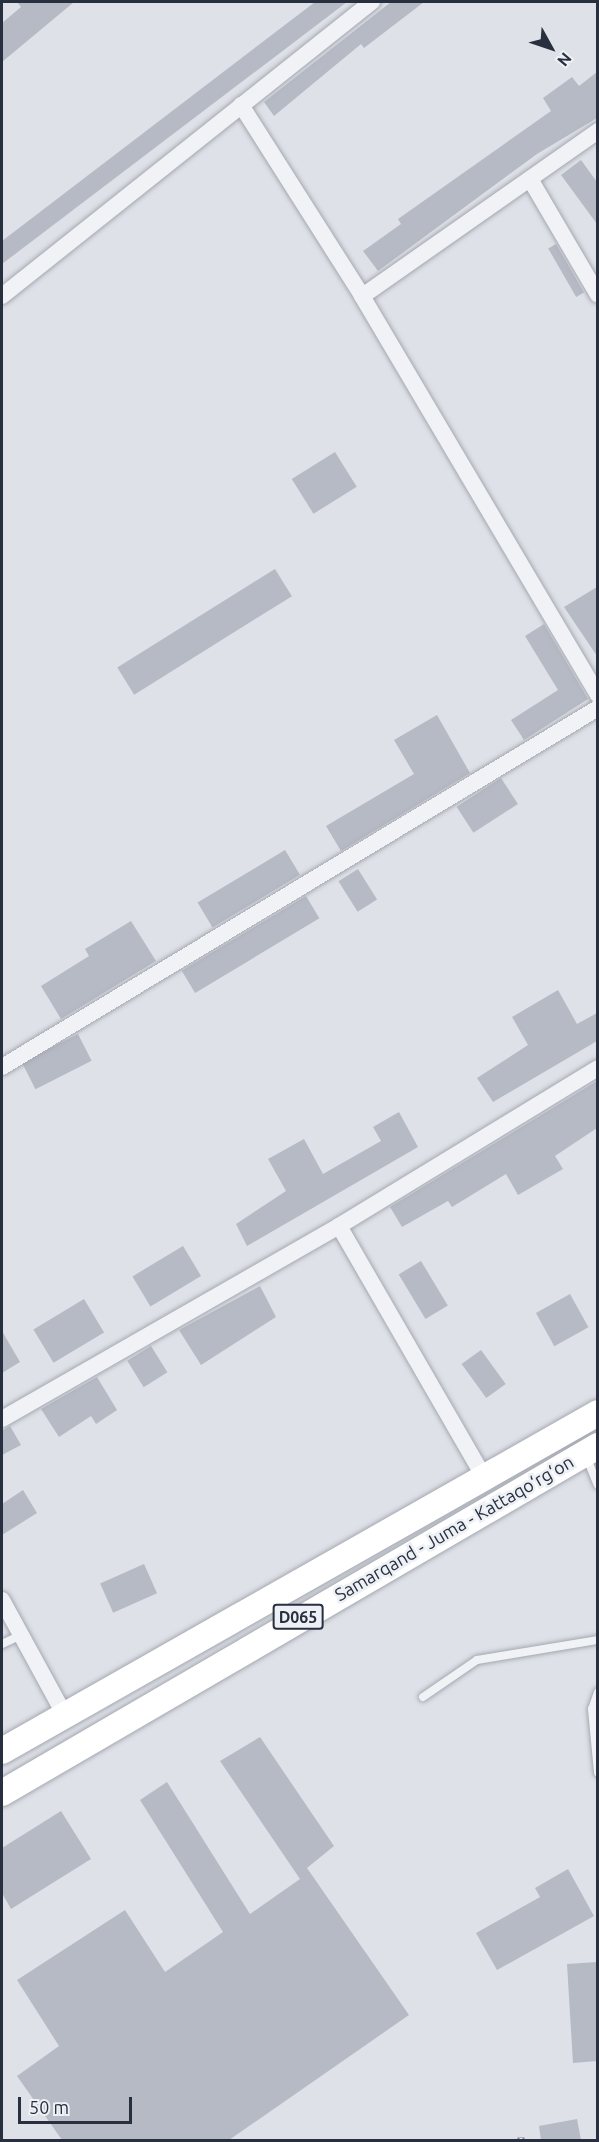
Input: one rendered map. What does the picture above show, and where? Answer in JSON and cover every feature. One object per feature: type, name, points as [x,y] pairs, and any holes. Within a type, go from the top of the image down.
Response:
[{"type":"main road","name":"Samarqand - Juma - Kattaqo‘rg‘on","points":[[2,1751],[63,1712],[597,1413]]},
{"type":"main road","name":"Samarqand - Juma - Kattaqo‘rg‘on","points":[[2,1793],[591,1450]]},
{"type":"street","points":[[2,297],[372,2]]},
{"type":"street","points":[[241,105],[362,296],[597,695]]},
{"type":"street","points":[[362,296],[597,131]]},
{"type":"street","points":[[530,179],[597,295]]},
{"type":"street","points":[[2,1067],[597,708]]},
{"type":"street","points":[[2,1419],[339,1226],[597,1068]]},
{"type":"street","points":[[339,1226],[484,1477]]},
{"type":"street","points":[[2,1600],[63,1712]]},
{"type":"lane","points":[[591,1450],[597,1485]]},
{"type":"lane","points":[[2,1644],[21,1635]]},
{"type":"lane","points":[[423,1697],[477,1660],[597,1640]]},
{"type":"lane","points":[[597,1692],[592,1709],[597,1773]]},
{"type":"building","points":[[17,2],[74,2],[2,62],[2,23],[21,7]]},
{"type":"building","points":[[315,2],[347,2],[2,264],[2,241]]},
{"type":"building","points":[[391,2],[424,2],[364,48],[361,44],[274,116],[264,102]]},
{"type":"building","points":[[597,72],[597,118],[537,154],[378,271],[363,251],[401,224],[398,219],[551,111],[543,98],[572,77],[579,86]]},
{"type":"building","points":[[581,160],[597,182],[597,224],[561,175]]},
{"type":"building","points":[[556,244],[584,292],[576,297],[548,248]]},
{"type":"building","points":[[335,452],[357,487],[313,514],[292,479]]},
{"type":"building","points":[[275,569],[292,596],[134,695],[117,668]]},
{"type":"building","points":[[597,587],[597,656],[564,607]]},
{"type":"building","points":[[544,624],[588,699],[524,740],[511,720],[558,690],[525,636]]},
{"type":"building","points":[[437,715],[470,773],[341,851],[326,826],[414,774],[394,740]]},
{"type":"building","points":[[501,778],[518,804],[473,833],[457,807]]},
{"type":"building","points":[[285,850],[300,875],[213,927],[198,903]]},
{"type":"building","points":[[358,869],[377,900],[358,912],[338,881]]},
{"type":"building","points":[[306,896],[319,918],[195,993],[182,971]]},
{"type":"building","points":[[131,921],[156,961],[61,1019],[41,986],[89,956],[85,949]]},
{"type":"building","points":[[558,990],[577,1024],[597,1013],[597,1041],[493,1102],[477,1078],[528,1045],[512,1017]]},
{"type":"building","points":[[78,1034],[92,1061],[35,1089],[22,1063]]},
{"type":"building","points":[[597,1081],[597,1128],[555,1156],[563,1169],[518,1195],[506,1174],[452,1207],[448,1201],[402,1227],[390,1207]]},
{"type":"building","points":[[399,1112],[418,1147],[247,1246],[236,1224],[286,1191],[268,1159],[304,1139],[323,1174],[381,1141],[373,1127]]},
{"type":"building","points":[[183,1246],[201,1276],[150,1306],[132,1276]]},
{"type":"building","points":[[421,1261],[448,1306],[425,1319],[399,1274]]},
{"type":"building","points":[[260,1286],[276,1317],[201,1365],[179,1330]]},
{"type":"building","points":[[570,1294],[588,1327],[554,1346],[536,1313]]},
{"type":"building","points":[[84,1299],[104,1332],[54,1363],[33,1329]]},
{"type":"building","points":[[2,1331],[20,1362],[2,1373]]},
{"type":"building","points":[[151,1346],[167,1372],[144,1387],[127,1361]]},
{"type":"building","points":[[481,1350],[506,1384],[486,1398],[462,1364]]},
{"type":"building","points":[[97,1377],[117,1410],[96,1424],[91,1416],[59,1437],[41,1409]]},
{"type":"building","points":[[10,1426],[21,1445],[2,1455],[2,1431]]},
{"type":"building","points":[[23,1490],[37,1513],[2,1535],[2,1504]]},
{"type":"building","points":[[144,1564],[157,1593],[113,1613],[100,1584]]},
{"type":"building","points":[[260,1737],[334,1846],[307,1868],[409,2015],[229,2140],[62,2140],[17,2076],[59,2046],[17,1980],[125,1910],[165,1972],[223,1932],[140,1800],[167,1782],[250,1914],[300,1879],[220,1761]]},
{"type":"building","points":[[61,1811],[91,1859],[11,1909],[2,1893],[2,1848]]},
{"type":"building","points":[[568,1869],[594,1916],[497,1970],[476,1933],[540,1897],[535,1888]]},
{"type":"building","points":[[597,1962],[597,2061],[573,2063],[567,1964]]},
{"type":"building","points":[[577,2119],[581,2140],[541,2140],[539,2126]]}]
